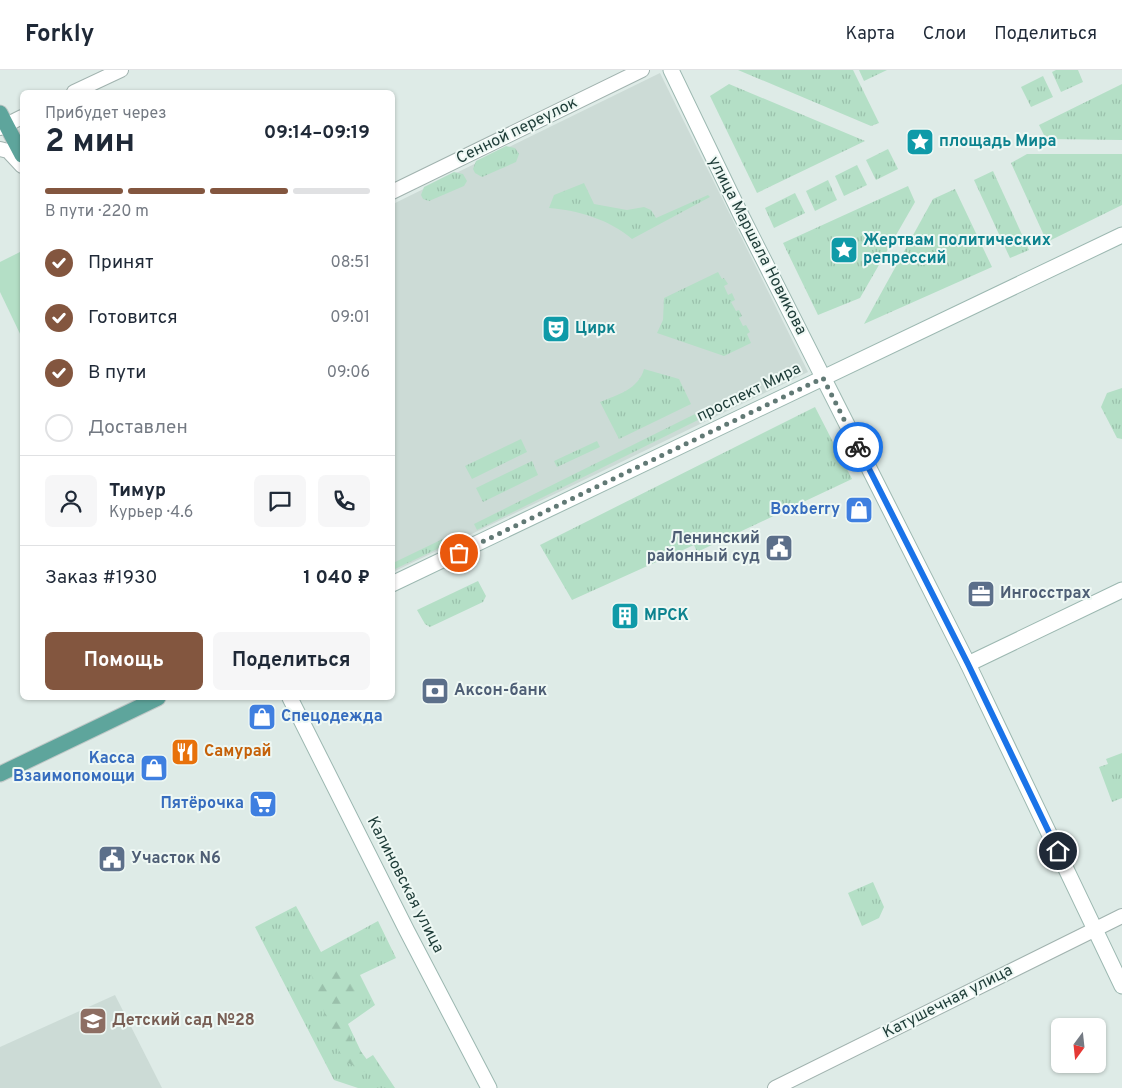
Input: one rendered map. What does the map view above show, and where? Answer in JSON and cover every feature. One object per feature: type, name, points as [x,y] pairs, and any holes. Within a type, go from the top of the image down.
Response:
[{"type":"main road","name":"улица Маршала Новикова","points":[[671,70],[740,214],[968,664],[1122,986]]},
{"type":"main road","points":[[2,122],[20,152]]},
{"type":"main road","name":"проспект Мира","points":[[395,583],[1122,235]]},
{"type":"main road","points":[[968,664],[1122,590]]},
{"type":"main road","points":[[0,774],[154,700]]},
{"type":"main road","name":"Калиновская улица","points":[[291,700],[489,1088]]},
{"type":"street","points":[[78,90],[121,70]]},
{"type":"street","name":"Сенной переулок","points":[[395,191],[642,70]]},
{"type":"street","points":[[2,122],[20,118]]},
{"type":"street","points":[[0,149],[8,151],[20,164]]},
{"type":"street","name":"Катушечная улица","points":[[775,1088],[1122,916]]},
{"type":"shaded area","points":[[660,73],[808,372],[395,571],[395,203]]},
{"type":"shaded area","name":"Детский сад №28","points":[[115,995],[162,1088],[0,1088],[0,1047]]},
{"type":"green space","points":[[738,70],[853,70],[879,123],[871,126]]},
{"type":"green space","points":[[859,70],[887,70],[864,81]]},
{"type":"green space","points":[[1056,70],[1078,70],[1083,82],[1061,92],[1052,72]]},
{"type":"green space","points":[[1043,76],[1053,97],[1031,107],[1021,87]]},
{"type":"green space","points":[[729,84],[865,141],[757,193],[710,96]]},
{"type":"green space","points":[[1122,84],[1122,140],[1046,139],[1039,125]]},
{"type":"green space","points":[[506,146],[515,148],[519,154],[516,162],[482,177],[475,173],[473,169],[476,161]]},
{"type":"green space","points":[[888,149],[898,169],[876,180],[866,160]]},
{"type":"green space","points":[[1027,154],[1122,154],[1122,205],[1047,242],[1011,163]]},
{"type":"green space","points":[[857,165],[867,185],[844,196],[835,176]]},
{"type":"green space","points":[[993,171],[1029,250],[1010,258],[974,180]]},
{"type":"green space","points":[[454,172],[463,174],[467,181],[464,186],[429,201],[423,199],[421,195],[424,187]]},
{"type":"green space","points":[[828,180],[837,200],[815,211],[806,191]]},
{"type":"green space","points":[[584,183],[594,204],[627,210],[644,207],[651,210],[656,218],[708,195],[710,197],[632,239],[604,221],[571,211],[549,208],[554,195]]},
{"type":"green space","points":[[908,186],[915,202],[860,298],[818,315],[783,243]]},
{"type":"green space","points":[[955,189],[992,267],[864,324],[933,199]]},
{"type":"green space","points":[[795,193],[805,213],[774,228],[765,208]]},
{"type":"green space","points":[[20,252],[20,334],[0,292],[0,262]]},
{"type":"green space","points":[[718,272],[728,284],[724,286],[728,295],[732,293],[735,300],[731,302],[736,311],[739,310],[742,316],[739,318],[743,326],[746,325],[750,332],[747,334],[751,343],[724,356],[657,333],[663,320],[664,298]]},
{"type":"green space","points":[[644,369],[679,379],[691,404],[619,439],[600,402],[620,394],[632,386],[637,382]]},
{"type":"green space","points":[[1122,388],[1122,439],[1117,438],[1101,407],[1107,393]]},
{"type":"green space","points":[[815,407],[852,479],[697,552],[694,545],[572,600],[540,545]]},
{"type":"green space","points":[[695,414],[698,420],[477,530],[474,524]]},
{"type":"green space","points":[[521,439],[527,452],[472,479],[465,466]]},
{"type":"green space","points":[[597,441],[600,447],[557,467],[554,461]]},
{"type":"green space","points":[[532,461],[538,475],[483,502],[476,488]]},
{"type":"green space","points":[[451,535],[454,541],[395,569],[395,562]]},
{"type":"green space","points":[[478,581],[486,596],[483,602],[430,627],[425,624],[417,610]]},
{"type":"green space","points":[[1122,753],[1122,798],[1112,802],[1099,767],[1108,764],[1106,759]]},
{"type":"green space","points":[[873,882],[884,907],[879,918],[862,926],[848,893]]},
{"type":"green space","points":[[296,906],[321,952],[378,921],[396,958],[360,975],[375,1005],[348,1024],[365,1060],[373,1055],[395,1088],[358,1088],[334,1080],[255,927]]},
{"type":"green space","points":[[317,967],[340,969],[358,988],[356,1002],[342,1003],[350,1037],[371,1065],[365,1072],[343,1060],[332,1035],[311,974]]},
{"type":"way so far","points":[[459,553],[823,378],[858,447]]},
{"type":"place","name":"площадь Мира","points":[[920,142]]},
{"type":"place","name":"Жертвам политических репрессий","points":[[844,250]]},
{"type":"place","name":"Цирк","points":[[556,329]]},
{"type":"place","name":"Boxberry","points":[[859,510]]},
{"type":"place","name":"Ленинский районный суд","points":[[779,548]]},
{"type":"place","name":"Ингосстрах","points":[[981,594]]},
{"type":"place","name":"МРСК","points":[[625,616]]},
{"type":"place","name":"Аксон-банк","points":[[435,691]]},
{"type":"place","name":"Спецодежда","points":[[262,717]]},
{"type":"place","name":"Самурай","points":[[185,752]]},
{"type":"place","name":"Касса Взаимопомощи","points":[[154,768]]},
{"type":"place","name":"Пятёрочка","points":[[263,804]]},
{"type":"place","name":"Участок N6","points":[[112,859]]},
{"type":"place","name":"Детский сад №28","points":[[93,1021]]},
{"type":"route","points":[[858,447],[968,664],[1058,851]]}]
